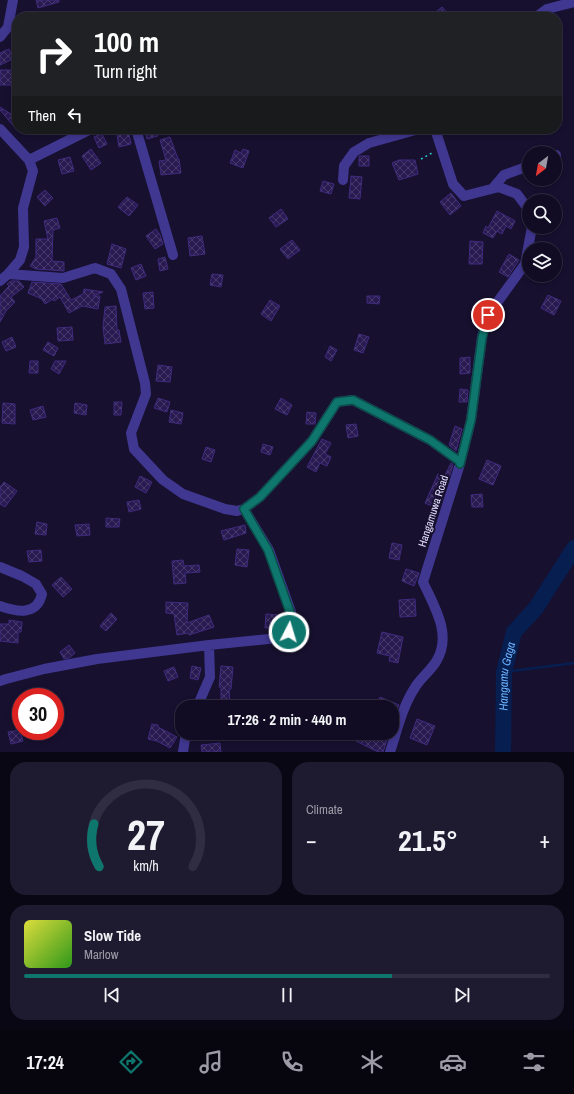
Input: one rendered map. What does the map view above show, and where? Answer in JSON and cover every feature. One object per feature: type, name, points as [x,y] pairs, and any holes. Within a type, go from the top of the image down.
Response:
[{"type":"street","points":[[0,37],[8,27],[13,0]]},
{"type":"street","points":[[543,12],[547,9],[574,2]]},
{"type":"street","points":[[0,129],[29,160],[32,171],[23,208],[24,247],[20,260],[0,281]]},
{"type":"street","points":[[29,160],[81,134]]},
{"type":"street","points":[[137,134],[173,256]]},
{"type":"street","points":[[343,180],[344,166],[354,152],[369,143],[401,134]]},
{"type":"street","points":[[437,134],[453,184],[464,196],[499,187],[517,194],[522,201]]},
{"type":"street","points":[[493,188],[504,175],[522,169]]},
{"type":"street","name":"Hangamuwa Road","points":[[390,752],[414,688],[437,660],[442,647],[443,631],[438,614],[423,582],[460,464],[471,420],[482,338],[488,315],[525,264],[531,234]]},
{"type":"street","points":[[8,274],[63,278],[95,268],[111,274],[121,289],[145,383],[146,394],[131,433],[134,449],[163,480],[183,494],[237,512],[244,509],[260,497],[312,441],[337,402],[353,400],[430,440],[459,461],[460,464]]},
{"type":"street","points":[[0,681],[44,669],[97,659],[278,638],[289,632],[290,612],[271,557],[244,509]]},
{"type":"street","points":[[0,567],[22,576],[36,584],[42,594],[41,602],[29,610],[14,611],[0,606]]},
{"type":"street","points":[[200,700],[210,677],[209,646]]},
{"type":"street","points":[[183,752],[185,740]]},
{"type":"path","points":[[421,159],[441,148]]},
{"type":"building","points":[[36,0],[59,0],[59,2],[38,8]]},
{"type":"building","points":[[442,7],[446,12],[436,12]]},
{"type":"building","points":[[9,49],[12,59],[0,65],[0,53]]},
{"type":"building","points":[[0,70],[12,70],[12,85],[0,85]]},
{"type":"building","points":[[0,107],[12,115],[12,124],[0,110]]},
{"type":"building","points":[[102,134],[107,144],[99,148],[94,137]]},
{"type":"building","points":[[117,134],[129,134],[131,144],[119,147]]},
{"type":"building","points":[[146,134],[157,134],[158,136],[147,139]]},
{"type":"building","points":[[170,137],[179,159],[181,173],[161,175],[159,161],[166,160],[160,140]]},
{"type":"building","points":[[91,149],[101,163],[91,170],[82,156]]},
{"type":"building","points":[[243,149],[249,151],[243,168],[230,163],[235,150],[241,153]]},
{"type":"building","points":[[359,156],[369,156],[369,166],[359,166]]},
{"type":"building","points":[[70,157],[74,171],[62,174],[58,160]]},
{"type":"building","points":[[399,160],[415,160],[418,174],[399,180],[392,163]]},
{"type":"building","points":[[351,176],[362,177],[360,199],[349,198]]},
{"type":"building","points":[[323,181],[334,184],[331,194],[320,191]]},
{"type":"building","points":[[45,190],[53,198],[45,206],[37,197]]},
{"type":"building","points":[[451,193],[461,206],[450,215],[440,202]]},
{"type":"building","points":[[127,197],[138,205],[129,216],[118,207]]},
{"type":"building","points":[[281,209],[288,219],[276,227],[269,218]]},
{"type":"building","points":[[497,211],[515,221],[511,229],[506,226],[502,234],[497,231],[493,238],[483,233],[486,226],[488,228]]},
{"type":"building","points":[[57,218],[60,228],[53,230],[52,261],[64,262],[64,271],[36,269],[30,266],[36,257],[36,239],[48,239],[44,221]]},
{"type":"building","points":[[156,229],[163,244],[155,249],[146,236]]},
{"type":"building","points":[[202,236],[205,254],[190,256],[188,238]]},
{"type":"building","points":[[292,240],[300,250],[288,259],[280,249]]},
{"type":"building","points":[[470,241],[483,242],[482,264],[469,264]]},
{"type":"building","points":[[112,244],[126,249],[121,268],[107,264]]},
{"type":"building","points":[[509,254],[519,260],[508,277],[499,272]]},
{"type":"building","points":[[165,257],[168,269],[160,271],[158,259]]},
{"type":"building","points":[[141,264],[146,276],[136,280],[131,268]]},
{"type":"building","points":[[212,274],[223,275],[221,287],[210,285]]},
{"type":"building","points":[[11,281],[19,281],[24,287],[11,297],[15,302],[6,311],[0,322],[0,296],[9,286],[7,284]]},
{"type":"building","points":[[32,282],[61,284],[71,300],[83,294],[84,289],[103,292],[93,296],[100,296],[98,309],[82,306],[69,313],[60,297],[45,304],[42,299],[28,293]]},
{"type":"building","points":[[153,292],[154,308],[145,309],[143,293]]},
{"type":"building","points":[[548,295],[561,301],[554,315],[541,308]]},
{"type":"building","points":[[367,296],[380,296],[379,304],[367,303]]},
{"type":"building","points":[[270,300],[280,306],[271,321],[261,314]]},
{"type":"building","points":[[116,306],[117,330],[119,330],[121,342],[105,344],[103,327],[105,307]]},
{"type":"building","points":[[72,327],[73,340],[58,341],[57,328]]},
{"type":"building","points":[[359,334],[369,337],[363,353],[354,350]]},
{"type":"building","points":[[12,337],[16,347],[6,351],[2,342]]},
{"type":"building","points":[[48,342],[58,348],[54,356],[43,350]]},
{"type":"building","points":[[330,346],[337,350],[331,361],[325,357]]},
{"type":"building","points":[[470,357],[470,373],[460,374],[460,358]]},
{"type":"building","points":[[30,361],[38,361],[38,373],[29,373]]},
{"type":"building","points":[[55,361],[66,361],[59,374],[51,369]]},
{"type":"building","points":[[158,365],[172,367],[170,382],[156,381]]},
{"type":"building","points":[[460,389],[468,390],[467,402],[459,402]]},
{"type":"building","points":[[158,398],[170,402],[167,412],[154,408]]},
{"type":"building","points":[[281,398],[292,405],[287,415],[275,409]]},
{"type":"building","points":[[114,402],[122,402],[121,415],[114,415]]},
{"type":"building","points":[[3,403],[15,404],[15,424],[2,423]]},
{"type":"building","points":[[75,403],[87,405],[86,415],[74,413]]},
{"type":"building","points":[[43,406],[46,417],[33,420],[30,410]]},
{"type":"building","points":[[171,410],[183,413],[181,424],[169,422]]},
{"type":"building","points":[[307,412],[316,413],[315,424],[306,424]]},
{"type":"building","points":[[356,424],[358,436],[348,438],[346,425]]},
{"type":"building","points":[[455,426],[462,429],[456,451],[449,445]]},
{"type":"building","points":[[322,439],[331,443],[325,454],[331,457],[327,466],[320,463],[316,472],[307,467]]},
{"type":"building","points":[[263,444],[273,447],[270,455],[261,452]]},
{"type":"building","points":[[206,447],[215,450],[211,462],[202,459]]},
{"type":"building","points":[[487,460],[501,466],[493,485],[479,479]]},
{"type":"building","points":[[451,463],[453,465],[439,509],[425,503],[438,474],[444,477]]},
{"type":"building","points":[[140,476],[152,482],[146,493],[135,487]]},
{"type":"building","points":[[4,482],[17,491],[5,507],[0,504],[0,487]]},
{"type":"building","points":[[482,494],[483,507],[472,507],[471,495]]},
{"type":"building","points":[[139,500],[141,509],[129,512],[127,502]]},
{"type":"building","points":[[106,518],[120,519],[119,527],[106,527]]},
{"type":"building","points":[[37,522],[47,524],[46,535],[35,534]]},
{"type":"building","points":[[89,524],[90,535],[77,536],[75,525]]},
{"type":"building","points":[[245,525],[246,533],[224,540],[221,531]]},
{"type":"building","points":[[392,543],[402,545],[399,560],[389,558]]},
{"type":"building","points":[[237,549],[249,550],[247,567],[235,565]]},
{"type":"building","points":[[41,550],[42,561],[29,562],[27,551]]},
{"type":"building","points":[[183,560],[184,566],[199,565],[200,572],[185,573],[186,583],[174,584],[172,561]]},
{"type":"building","points":[[406,569],[419,573],[414,586],[402,581]]},
{"type":"building","points":[[61,577],[72,589],[63,597],[52,585]]},
{"type":"building","points":[[415,599],[416,616],[400,617],[399,600]]},
{"type":"building","points":[[166,602],[188,603],[187,623],[209,615],[214,627],[189,635],[188,633],[177,635],[174,614],[166,613]]},
{"type":"building","points":[[111,613],[117,619],[106,631],[100,626]]},
{"type":"building","points":[[266,614],[280,615],[280,628],[265,628]]},
{"type":"building","points":[[9,620],[22,622],[21,632],[18,632],[18,643],[0,641],[0,624],[9,624]]},
{"type":"building","points":[[382,632],[403,637],[398,663],[389,661],[390,656],[377,653]]},
{"type":"building","points":[[69,645],[75,653],[69,658],[64,659],[60,652]]},
{"type":"building","points":[[192,666],[201,668],[198,680],[190,678]]},
{"type":"building","points":[[221,666],[233,667],[231,689],[229,689],[230,700],[221,700],[221,688],[219,687]]},
{"type":"building","points":[[174,667],[178,677],[168,681],[164,671]]},
{"type":"building","points":[[380,697],[387,700],[379,700]]},
{"type":"building","points":[[417,719],[435,726],[427,745],[410,738]]},
{"type":"building","points":[[152,724],[158,725],[158,727],[175,736],[175,740],[170,748],[157,741],[148,739]]},
{"type":"building","points":[[12,731],[12,740],[23,741],[11,744],[8,732]]},
{"type":"building","points":[[387,740],[383,752],[378,752],[356,741]]},
{"type":"building","points":[[220,743],[221,752],[202,752],[201,745]]},
{"type":"waterway","name":"Hangamu Gaga","points":[[503,752],[504,672],[514,632],[536,608],[574,548]]},
{"type":"waterway","points":[[504,672],[574,663]]},
{"type":"route","points":[[289,632],[290,612],[268,550],[244,509],[260,497],[312,441],[337,402],[353,400],[430,440],[459,461],[460,464],[471,420],[482,338],[488,315]]}]
